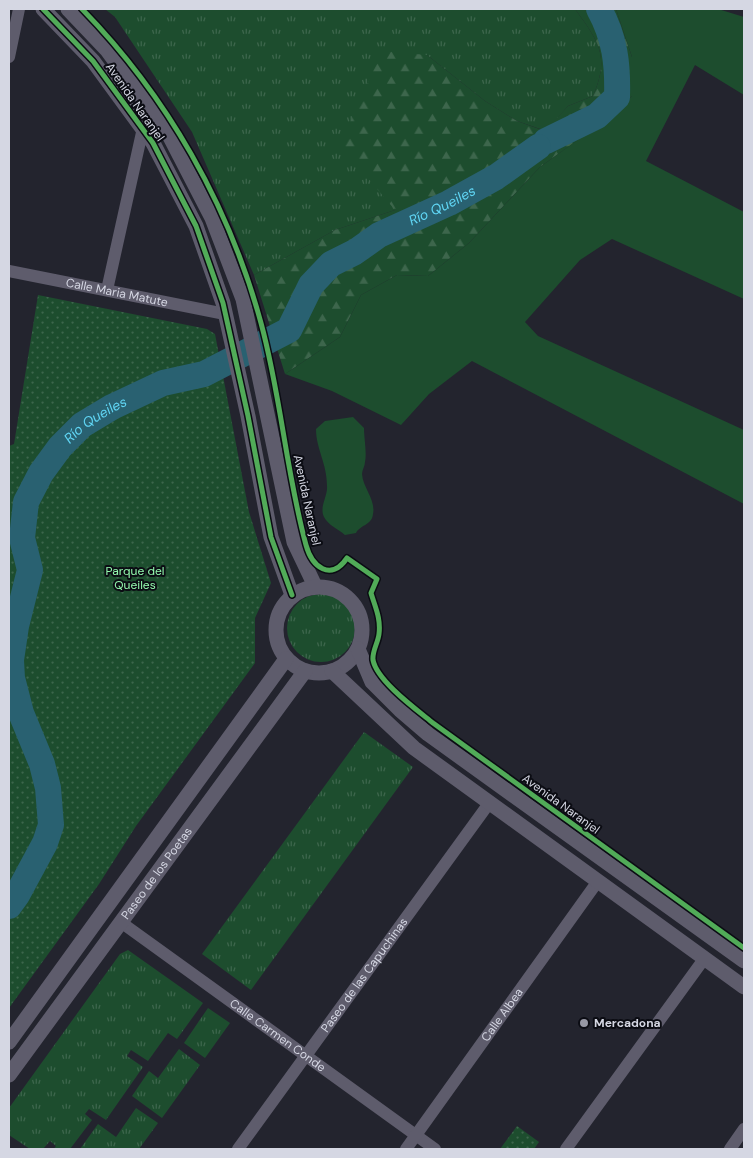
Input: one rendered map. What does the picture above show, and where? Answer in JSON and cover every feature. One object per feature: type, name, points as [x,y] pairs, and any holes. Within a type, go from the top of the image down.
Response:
[{"type":"street","points":[[9,57],[19,9]]},
{"type":"street","name":"Avenida Naranjel","points":[[43,9],[93,60],[143,128],[153,143],[196,226],[226,314],[271,537],[292,595]]},
{"type":"street","name":"Avenida Naranjel","points":[[68,9],[107,50],[168,133],[212,218],[243,299],[294,542],[315,586]]},
{"type":"street","points":[[107,290],[143,128]]},
{"type":"street","name":"Calle Maria Matute","points":[[9,271],[226,314]]},
{"type":"street","points":[[315,586],[328,587],[340,591],[353,602],[361,616],[363,633],[358,649],[347,663],[332,671],[317,674],[305,671],[286,659],[279,647],[275,633],[277,619],[282,606],[292,595],[315,586]]},
{"type":"street","name":"Avenida Naranjel","points":[[358,649],[372,682],[428,734],[744,961]]},
{"type":"street","name":"Paseo de los Poetas","points":[[9,1042],[286,659]]},
{"type":"street","name":"Paseo de los Poetas","points":[[9,1075],[305,671]]},
{"type":"street","points":[[332,671],[414,748],[744,987]]},
{"type":"street","name":"Paseo de las Capuchinas","points":[[238,1149],[490,802]]},
{"type":"street","name":"Calle Albea","points":[[406,1149],[598,881]]},
{"type":"street","name":"Calle Carmen Conde","points":[[122,923],[435,1149]]},
{"type":"street","points":[[566,1149],[704,958]]},
{"type":"street","points":[[730,1149],[744,1129]]},
{"type":"green space","points":[[105,9],[575,9],[596,40],[601,60],[601,70],[593,96],[568,106],[546,131],[517,121],[485,101],[427,55],[395,210],[335,230],[254,275],[192,132],[115,17]]},
{"type":"green space","points":[[575,9],[616,9],[632,57],[632,96],[616,113],[540,167],[469,243],[428,276],[397,275],[361,295],[340,337],[285,374],[254,275],[335,230],[395,210],[340,145],[382,51],[427,55],[485,101],[517,121],[545,131],[568,106],[593,96],[601,70],[601,60],[596,40]]},
{"type":"green space","points":[[616,9],[718,9],[744,17],[744,95],[695,65],[646,161],[744,212],[744,299],[612,239],[580,260],[525,322],[538,336],[744,430],[744,504],[472,361],[429,394],[401,425],[332,391],[285,374],[340,337],[361,295],[397,275],[428,276],[469,243],[540,167],[615,113],[632,96],[632,57]]},
{"type":"green space","name":"Parque del Queiles","points":[[38,295],[207,329],[215,334],[249,512],[271,583],[255,618],[255,663],[136,826],[99,884],[9,1008],[9,446],[14,444]]},
{"type":"green space","points":[[353,417],[364,428],[366,458],[362,474],[373,509],[372,518],[368,523],[356,533],[345,535],[324,517],[323,505],[327,490],[327,478],[316,436],[316,429],[325,421]]},
{"type":"green space","points":[[321,594],[334,597],[345,604],[352,615],[355,628],[352,641],[345,652],[334,659],[321,662],[308,659],[297,652],[290,641],[287,628],[290,615],[297,604],[308,597]]},
{"type":"green space","points":[[364,732],[413,767],[251,990],[202,954]]},
{"type":"green space","points":[[128,950],[203,1003],[177,1039],[168,1033],[148,1061],[131,1050],[127,1056],[143,1067],[106,1120],[89,1109],[85,1114],[92,1120],[70,1149],[54,1149],[56,1146],[50,1141],[43,1149],[30,1149],[9,1135],[9,1108],[120,954]]},
{"type":"green space","points":[[208,1008],[230,1023],[205,1058],[184,1043]]},
{"type":"green space","points":[[179,1049],[200,1065],[162,1118],[132,1096],[149,1071],[158,1078]]},
{"type":"green space","points":[[136,1108],[158,1123],[139,1149],[80,1149],[98,1124],[116,1137]]},
{"type":"green space","points":[[517,1126],[539,1142],[534,1149],[500,1149]]},
{"type":"waterway","name":"Río Queiles","points":[[546,141],[597,116],[617,97],[617,73],[612,41],[599,9]]},
{"type":"waterway","name":"Río Queiles","points":[[9,906],[45,843],[51,825],[48,788],[42,764],[21,713],[12,678],[11,660],[16,626],[30,570],[22,538],[26,502],[41,473],[60,447],[82,425],[112,407],[163,383],[204,374],[289,330],[311,285],[331,264],[355,252],[379,235],[449,203],[496,177],[538,147]]},
{"type":"cycle path","points":[[43,9],[93,61],[153,143],[196,226],[223,303],[248,416],[271,537],[292,595]]},
{"type":"cycle path","points":[[82,9],[113,43],[168,115],[213,195],[248,279],[261,323],[274,378],[293,490],[306,545],[313,560],[323,569],[335,569],[347,558],[377,579],[371,593],[379,623],[373,660],[382,677],[398,694],[433,723],[744,948]]},
{"type":"place","name":"Mercadona","points":[[584,1023]]}]
